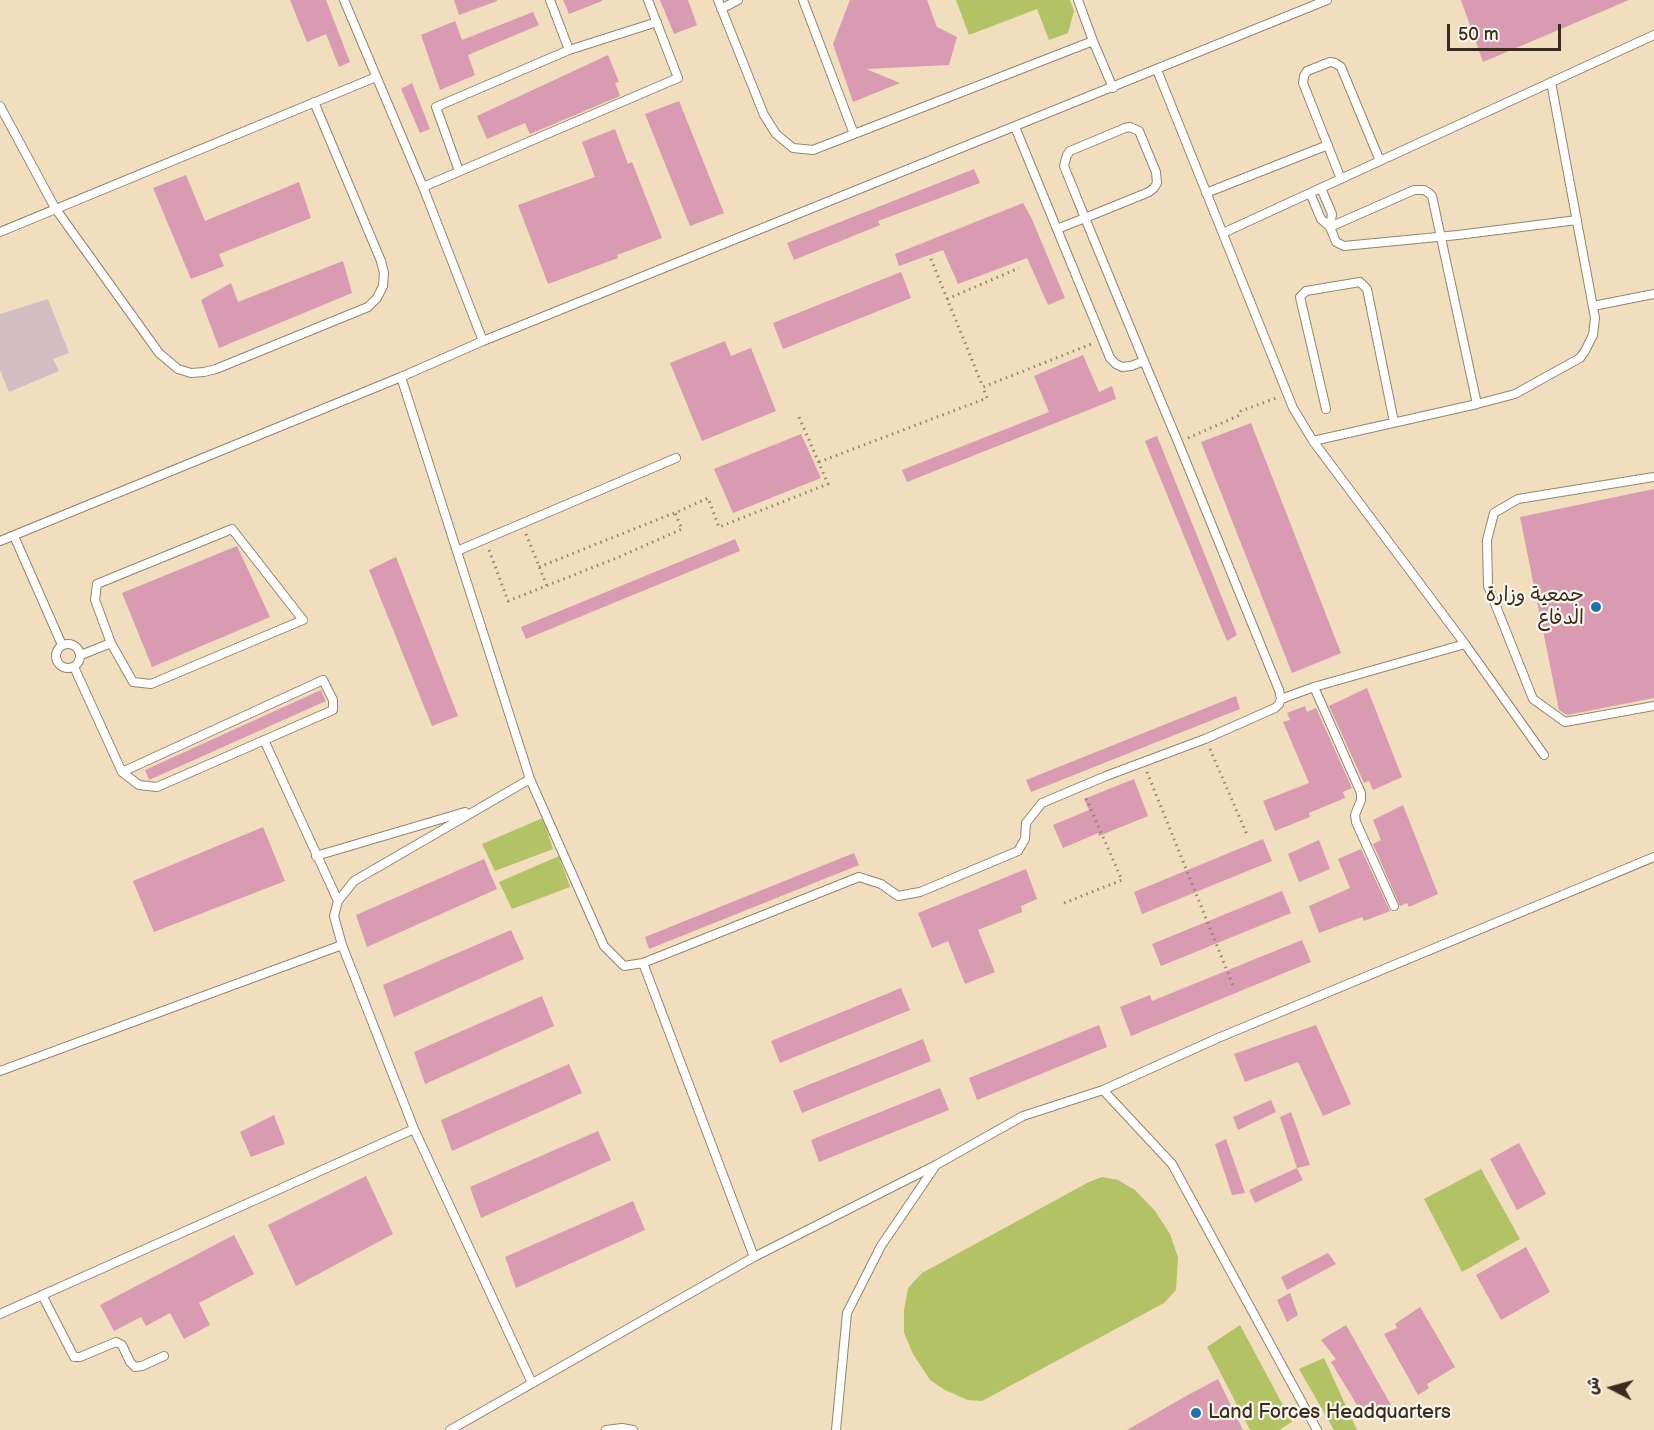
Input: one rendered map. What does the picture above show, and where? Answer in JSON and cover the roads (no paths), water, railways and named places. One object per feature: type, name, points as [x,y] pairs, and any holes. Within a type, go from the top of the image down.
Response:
[{"type":"lane","points":[[344,0],[423,187],[483,341]]},
{"type":"lane","points":[[550,0],[569,50]]},
{"type":"lane","points":[[423,187],[678,78],[648,0]]},
{"type":"lane","points":[[718,0],[764,115],[776,134],[793,148],[813,150],[1093,41]]},
{"type":"lane","points":[[721,9],[738,0]]},
{"type":"lane","points":[[803,0],[854,134]]},
{"type":"lane","points":[[1078,0],[1113,88]]},
{"type":"lane","points":[[0,541],[483,341],[1113,88],[1316,2],[1327,0]]},
{"type":"lane","points":[[459,171],[435,106],[569,50],[657,22]]},
{"type":"lane","points":[[1223,233],[1654,34]]},
{"type":"lane","points":[[1341,179],[1303,79],[1307,71],[1333,62],[1341,67],[1380,161]]},
{"type":"lane","points":[[1156,70],[1287,394],[1313,441],[1465,644],[1544,755]]},
{"type":"lane","points":[[0,232],[376,77]]},
{"type":"lane","points":[[1313,441],[1477,404],[1525,390],[1580,357],[1585,351],[1593,335],[1595,318],[1551,82]]},
{"type":"lane","points":[[0,106],[55,208],[163,357],[178,369],[204,372],[368,307],[377,298],[383,286],[384,273],[381,261],[314,102]]},
{"type":"lane","points":[[1015,127],[1110,358],[1122,367],[1144,361]]},
{"type":"lane","points":[[1057,229],[1085,218],[1154,188],[1157,183],[1156,172],[1142,135],[1135,128],[1125,128],[1070,151],[1066,155],[1064,166],[1085,218],[1144,361],[1178,442],[1279,690],[1281,699]]},
{"type":"lane","points":[[1206,193],[1328,144]]},
{"type":"lane","points":[[1321,188],[1332,214],[1330,227]]},
{"type":"lane","points":[[1330,227],[1419,189],[1432,196],[1477,404]]},
{"type":"lane","points":[[1310,193],[1321,219],[1330,227],[1336,242],[1344,246],[1441,237],[1577,220]]},
{"type":"lane","points":[[1326,409],[1299,297],[1306,291],[1360,282],[1367,289],[1394,422]]},
{"type":"lane","points":[[1593,306],[1654,294]]},
{"type":"lane","points":[[401,376],[530,779],[604,946],[624,966],[643,963],[859,877],[880,884],[898,897],[920,892],[1018,851],[1025,839],[1026,823],[1042,802],[1206,739],[1275,708],[1281,699],[1314,687],[1465,644]]},
{"type":"lane","points":[[457,551],[676,458]]},
{"type":"lane","points":[[1654,477],[1518,499],[1494,513],[1486,540],[1488,586],[1533,699],[1565,722],[1654,706]]},
{"type":"lane","points":[[232,528],[303,620],[151,684],[133,682],[111,643],[95,600],[97,584],[232,528]]},
{"type":"lane","points":[[14,536],[62,645]]},
{"type":"lane","points":[[81,655],[111,643]]},
{"type":"lane","points":[[67,644],[76,646],[81,655],[78,664],[65,669],[57,662],[56,653],[62,645],[67,644]]},
{"type":"lane","points":[[74,667],[122,772],[139,785],[157,787],[333,710],[333,700],[323,680],[122,772]]},
{"type":"lane","points":[[1314,687],[1360,793],[1361,800],[1355,815],[1356,822],[1394,906]]},
{"type":"lane","points":[[264,740],[338,901]]},
{"type":"lane","points":[[530,779],[354,881],[338,901],[334,916],[342,945],[414,1129],[531,1383]]},
{"type":"lane","points":[[316,856],[480,808]]},
{"type":"lane","points":[[455,1429],[531,1383],[754,1257],[936,1165],[1023,1116],[1103,1090],[1218,1038],[1654,857]]},
{"type":"lane","points":[[0,1071],[342,945]]},
{"type":"lane","points":[[643,963],[754,1257]]},
{"type":"lane","points":[[1103,1090],[1172,1164],[1317,1430]]},
{"type":"lane","points":[[0,1314],[414,1129]]},
{"type":"lane","points":[[836,1430],[847,1313],[881,1246],[936,1165]]},
{"type":"lane","points":[[42,1295],[74,1357],[80,1357],[116,1342],[122,1345],[135,1367],[164,1356]]},
{"type":"lane","points":[[606,1430],[622,1428],[633,1430]]},
{"type":"place","name":"جمعية وزارة الدفاع","points":[[1596,607]]},
{"type":"place","name":"Land Forces Headquarters","points":[[1196,1413]]}]
